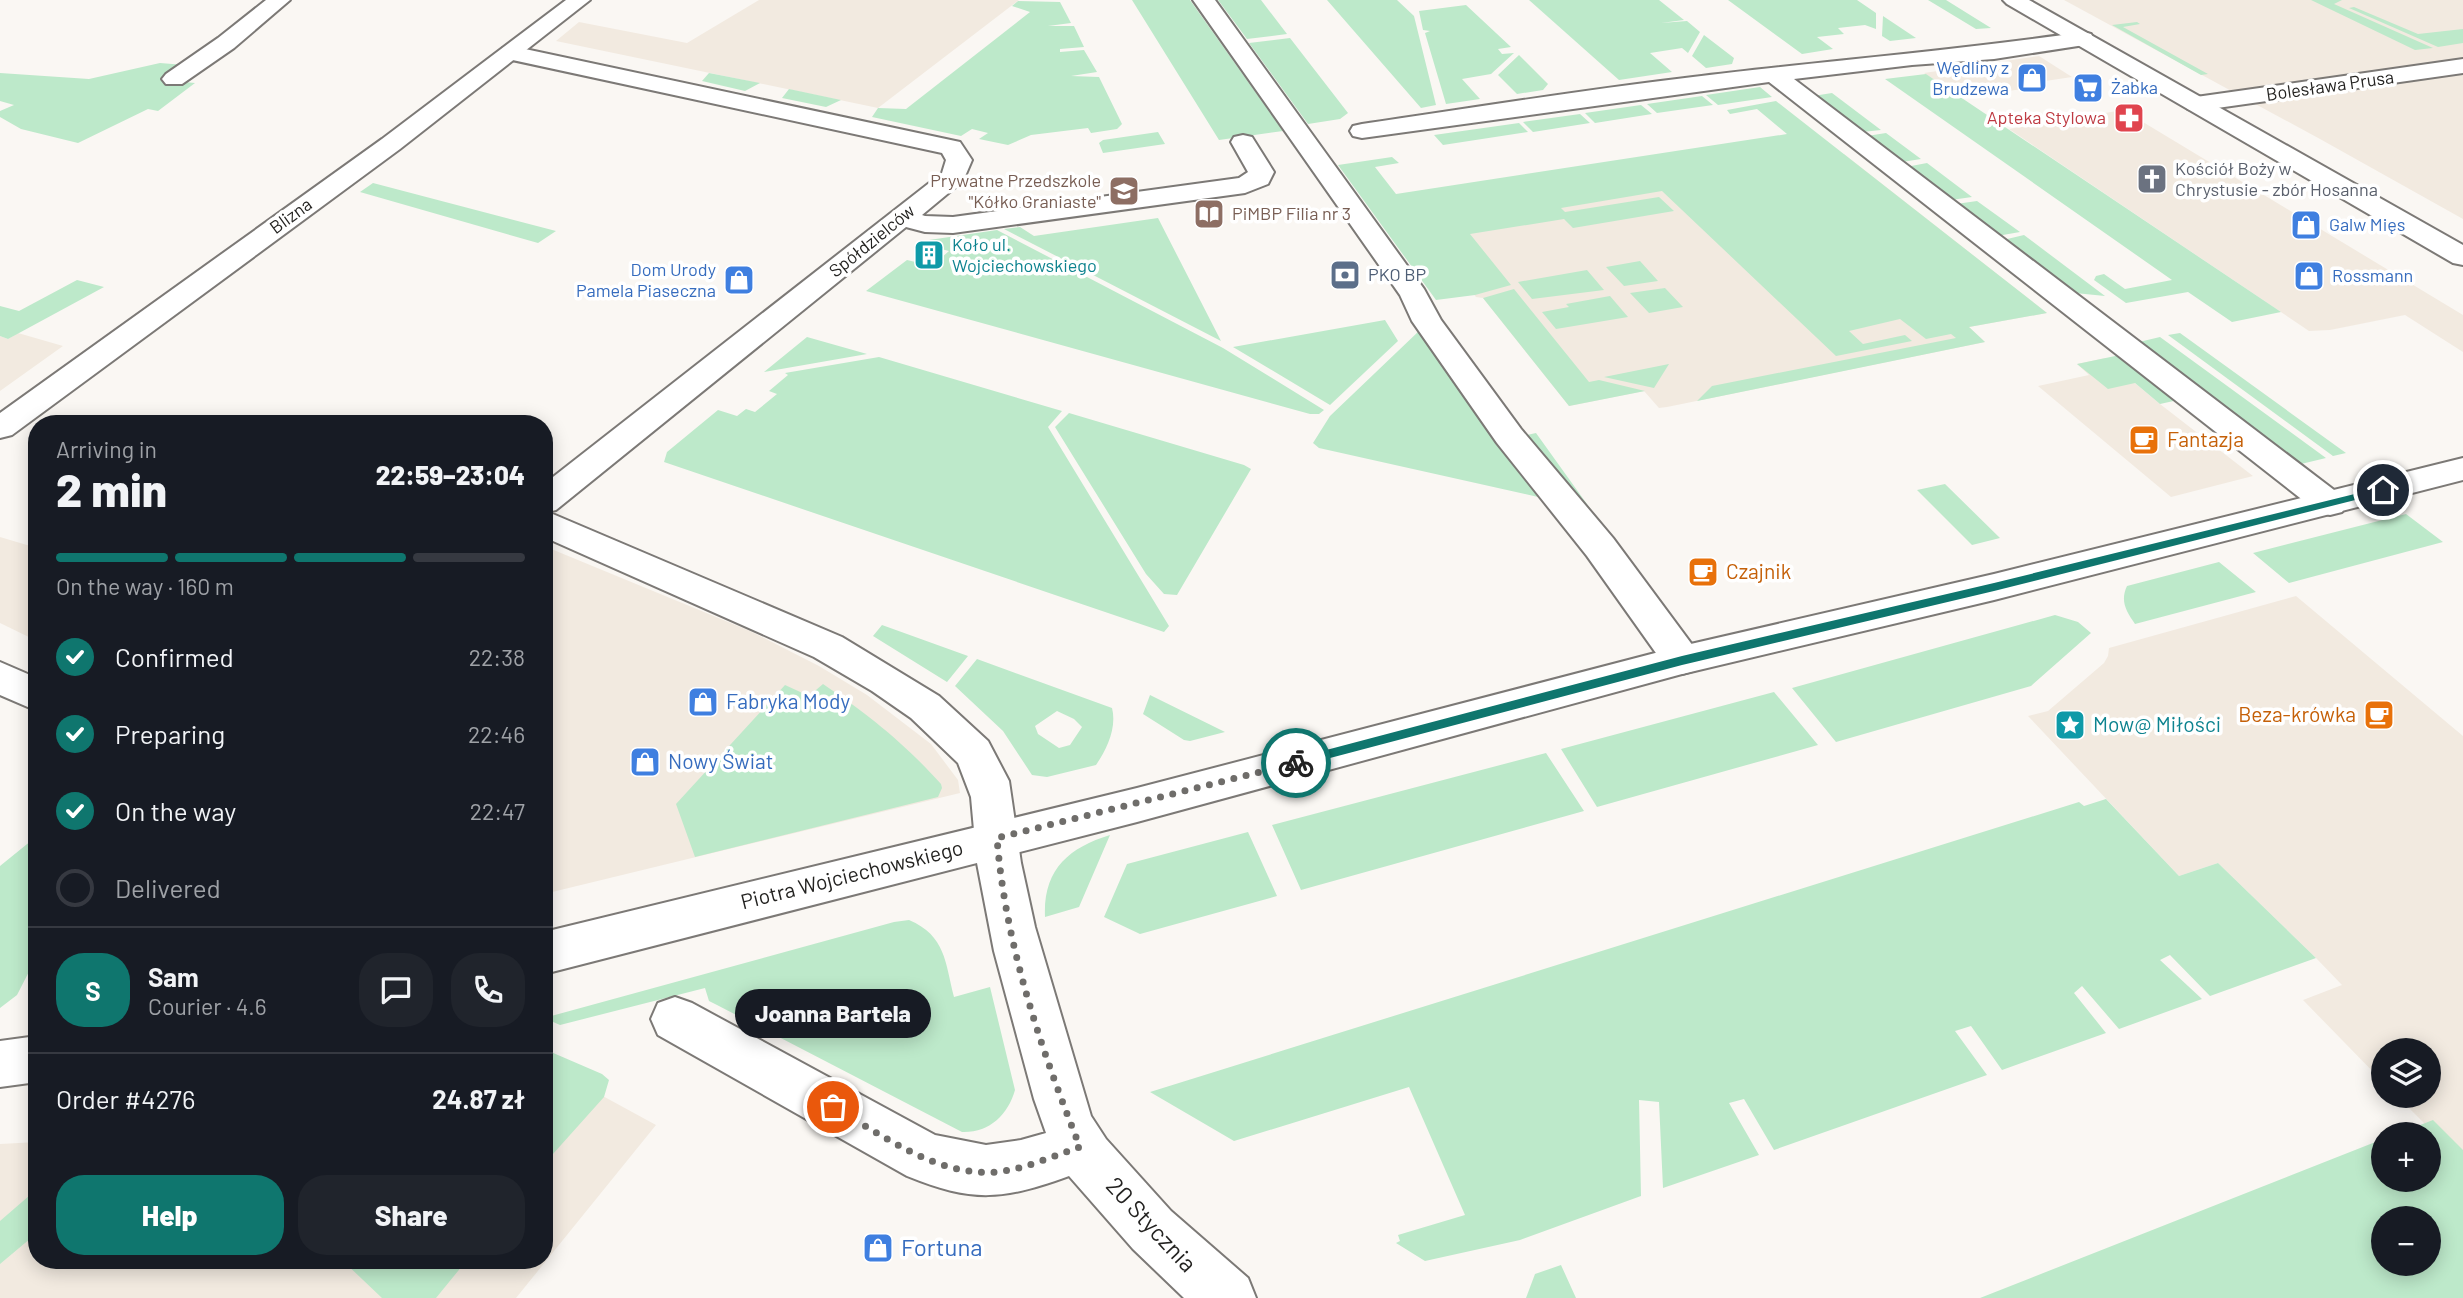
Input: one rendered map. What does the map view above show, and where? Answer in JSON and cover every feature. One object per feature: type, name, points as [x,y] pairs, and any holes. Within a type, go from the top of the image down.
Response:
[{"type":"street","points":[[174,79],[226,43],[279,0]]},
{"type":"street","name":"Blizna","points":[[0,429],[511,53],[579,0]]},
{"type":"street","points":[[1204,0],[1414,295],[1427,321],[1509,436],[1600,547],[1682,660]]},
{"type":"street","points":[[2014,0],[2463,257]]},
{"type":"street","points":[[1362,131],[1689,83],[1923,57],[1994,52],[2083,40]]},
{"type":"street","name":"Spółdzielców","points":[[511,53],[951,147],[960,160],[954,176],[553,495]]},
{"type":"street","name":"Bolesława Prusa","points":[[2196,104],[2463,66]]},
{"type":"street","points":[[1775,75],[2330,504]]},
{"type":"street","points":[[902,218],[934,225],[953,225],[1245,185],[1259,179],[1261,172],[1243,142]]},
{"type":"street","name":"Piotra Wojciechowskiego","points":[[553,951],[1137,805],[1682,660],[2330,504],[2463,469]]},
{"type":"street","name":"20 Stycznia","points":[[553,527],[828,647],[866,668],[947,725],[974,753],[986,777],[994,807],[999,866],[1015,947],[1058,1091],[1080,1147],[1133,1211],[1176,1255],[1228,1298]]},
{"type":"street","points":[[0,677],[28,691]]},
{"type":"street","points":[[675,1019],[925,1158],[950,1167],[974,1172],[998,1171],[1023,1166],[1080,1147]]},
{"type":"street","points":[[0,1064],[28,1060]]},
{"type":"shaded area","points":[[759,0],[1019,0],[878,108],[556,41],[579,22],[687,43]]},
{"type":"shaded area","points":[[2064,0],[2463,0],[2463,219],[2320,139]]},
{"type":"shaded area","points":[[2039,56],[2072,77],[2026,84],[2031,88],[1961,97],[1924,73]]},
{"type":"shaded area","points":[[2123,110],[2463,315],[2463,352],[2405,315],[2330,330],[2309,331],[2009,129]]},
{"type":"shaded area","points":[[1844,154],[2047,313],[1969,327],[1985,342],[1667,407],[1659,408],[1644,391],[1569,406],[1483,298],[1476,297],[1418,221]]},
{"type":"shaded area","points":[[18,333],[63,346],[0,391],[0,336],[8,339]]},
{"type":"shaded area","points":[[2105,358],[2253,476],[2171,497],[2038,386],[2089,375],[2077,364]]},
{"type":"shaded area","points":[[0,537],[28,545],[28,637],[0,623]]},
{"type":"shaded area","points":[[553,550],[750,631],[819,666],[867,695],[931,744],[958,780],[960,793],[553,892]]},
{"type":"shaded area","points":[[2296,596],[2463,736],[2463,1162],[2441,1140],[2441,1122],[2423,1122],[2409,1108],[2441,1108],[2441,1038],[2371,1038],[2371,1070],[2303,1000],[2342,985],[2316,958],[2218,863],[2179,876],[2028,716],[2048,711],[2104,663],[2109,648]]},
{"type":"shaded area","points":[[553,1069],[656,1125],[553,1252]]},
{"type":"shaded area","points":[[28,1142],[28,1269],[539,1269],[516,1298],[0,1298],[0,1144]]},
{"type":"green space","points":[[1132,0],[1190,0],[1283,131],[1219,140]]},
{"type":"green space","points":[[1218,0],[1261,0],[1287,34],[1247,39]]},
{"type":"green space","points":[[1327,0],[1397,0],[1414,16],[1436,105],[1421,108]]},
{"type":"green space","points":[[1529,0],[1659,0],[1684,20],[1661,23],[1687,21],[1700,32],[1688,53],[1682,48],[1650,53],[1672,72],[1619,80]]},
{"type":"green space","points":[[1728,0],[1857,0],[1876,13],[1876,29],[1865,25],[1838,28],[1844,34],[1817,37],[1833,49],[1802,54]]},
{"type":"green space","points":[[1928,0],[1946,0],[1991,28],[1976,29]]},
{"type":"green space","points":[[2311,0],[2342,0],[2334,4],[2433,48],[2415,50]]},
{"type":"green space","points":[[1018,1],[1060,2],[1071,23],[1048,26],[1074,26],[1084,47],[1060,49],[1060,52],[1084,50],[1097,72],[1071,76],[1099,77],[1122,124],[1117,129],[1091,133],[1088,128],[1031,135],[1008,145],[979,139],[988,133],[972,129],[961,136],[872,117],[878,108],[906,109],[1030,12],[1012,6]]},
{"type":"green space","points":[[1466,5],[1511,47],[1498,49],[1502,54],[1514,53],[1491,74],[1462,79],[1480,99],[1446,104],[1425,33],[1430,31],[1423,30],[1419,11]]},
{"type":"green space","points":[[2354,7],[2418,34],[2463,29],[2463,43],[2438,47],[2349,8]]},
{"type":"green space","points":[[1883,16],[1916,38],[1890,41],[1882,36]]},
{"type":"green space","points":[[2137,22],[2140,24],[2123,27],[2208,74],[2201,75],[2112,25]]},
{"type":"green space","points":[[1704,35],[1734,58],[1732,64],[1706,68],[1692,56]]},
{"type":"green space","points":[[1290,38],[1348,113],[1340,119],[1308,124],[1249,43]]},
{"type":"green space","points":[[1519,55],[1548,84],[1543,90],[1517,94],[1498,75]]},
{"type":"green space","points":[[160,63],[185,65],[164,80],[195,83],[158,111],[148,109],[78,143],[21,129],[0,117],[0,111],[14,105],[0,101],[0,73],[89,79]]},
{"type":"green space","points":[[709,73],[760,83],[745,91],[702,81]]},
{"type":"green space","points":[[1926,74],[2281,312],[2232,322],[2188,292],[2126,303],[2094,280],[2096,276],[2104,274],[2125,289],[2172,280],[1885,79]]},
{"type":"green space","points":[[1760,87],[1772,97],[1718,105],[1706,95]]},
{"type":"green space","points":[[789,89],[841,100],[826,107],[782,98]]},
{"type":"green space","points":[[1832,93],[1881,130],[1862,132],[1813,96]]},
{"type":"green space","points":[[1702,96],[1713,105],[1657,113],[1647,104]]},
{"type":"green space","points":[[1776,101],[2047,313],[1969,327],[1985,342],[1697,401],[1712,386],[1956,338],[1951,334],[1926,339],[1900,319],[1849,331],[1863,344],[1905,335],[1912,341],[1836,356],[1662,191],[1561,208],[1565,212],[1659,197],[1674,211],[1573,228],[1564,219],[1470,234],[1511,285],[1475,295],[1436,300],[1338,165],[1392,157],[1399,163],[1375,167],[1396,194],[1787,134],[1757,109],[1730,114],[1727,110]]},
{"type":"green space","points":[[1641,105],[1652,114],[1595,123],[1585,113]]},
{"type":"green space","points":[[1580,114],[1590,123],[1533,132],[1523,122]]},
{"type":"green space","points":[[1519,123],[1528,132],[1443,145],[1434,135]]},
{"type":"green space","points":[[1158,132],[1165,144],[1103,153],[1099,143],[1103,140]]},
{"type":"green space","points":[[1886,133],[1921,159],[1902,162],[1867,136]]},
{"type":"green space","points":[[1927,163],[1972,197],[1951,200],[1906,167]]},
{"type":"green space","points":[[373,183],[556,231],[538,243],[360,192]]},
{"type":"green space","points":[[1977,201],[2020,232],[1997,236],[1956,204]]},
{"type":"green space","points":[[1158,218],[1221,341],[1004,229],[1020,227],[1034,236]]},
{"type":"green space","points":[[997,230],[1223,348],[1324,410],[1319,414],[1310,414],[866,291],[907,260],[932,266],[949,251],[925,245],[929,240]]},
{"type":"green space","points":[[2024,235],[2105,296],[2075,293],[2003,240]]},
{"type":"green space","points":[[1640,261],[1658,281],[1624,286],[1606,267]]},
{"type":"green space","points":[[1587,270],[1604,290],[1532,299],[1518,282]]},
{"type":"green space","points":[[77,280],[104,287],[8,339],[0,336],[0,306],[19,311]]},
{"type":"green space","points":[[1665,288],[1683,307],[1649,313],[1630,293]]},
{"type":"green space","points":[[1514,289],[1589,382],[1599,380],[1645,391],[1569,406],[1483,298]]},
{"type":"green space","points":[[1610,296],[1628,317],[1556,329],[1542,312],[1569,307],[1566,304]]},
{"type":"green space","points":[[1385,320],[1398,341],[1330,405],[1233,347]]},
{"type":"green space","points":[[1420,330],[1538,497],[1319,448],[1313,443],[1330,416]]},
{"type":"green space","points":[[2180,333],[2346,453],[2333,456],[2168,335]]},
{"type":"green space","points":[[807,337],[867,354],[764,372]]},
{"type":"green space","points":[[2160,337],[2326,458],[2301,464],[2139,342]]},
{"type":"green space","points":[[2120,355],[2178,400],[2160,404],[2135,383],[2108,389],[2077,364]]},
{"type":"green space","points":[[879,357],[1062,411],[1048,427],[1169,626],[1164,632],[664,462],[667,452],[718,410],[737,416],[746,409],[755,412],[777,394],[769,391],[788,375],[785,373]]},
{"type":"green space","points":[[1669,364],[1654,388],[1604,377]]},
{"type":"green space","points":[[1069,413],[1251,469],[1177,595],[1164,594],[1146,574],[1055,427]]},
{"type":"green space","points":[[1514,417],[1527,435],[1536,433],[1607,532],[1509,418]]},
{"type":"green space","points":[[1945,484],[2000,538],[1972,545],[1917,490]]},
{"type":"green space","points":[[2406,514],[2443,542],[2289,583],[2253,553]]},
{"type":"green space","points":[[2219,562],[2256,592],[2135,624],[2129,615],[2124,596],[2127,586]]},
{"type":"green space","points":[[2055,615],[2078,622],[2091,633],[2031,686],[1836,742],[1792,688]]},
{"type":"green space","points":[[882,625],[968,656],[947,682],[873,636]]},
{"type":"green space","points":[[977,659],[1112,708],[1110,738],[1096,765],[1047,777],[1032,775],[1003,731],[955,686]],"holes":[[[1057,711],[1074,719],[1082,727],[1070,745],[1059,748],[1038,734],[1035,726]]]},
{"type":"green space","points":[[823,684],[871,719],[913,755],[941,784],[938,797],[695,857],[676,804],[785,685],[809,696]]},
{"type":"green space","points":[[1774,692],[1818,745],[1597,807],[1561,749]]},
{"type":"green space","points":[[1150,695],[1225,732],[1190,741],[1184,740],[1143,714]]},
{"type":"green space","points":[[1546,753],[1584,811],[1301,890],[1272,825]]},
{"type":"green space","points":[[2106,799],[2179,876],[2218,863],[2316,958],[2210,996],[2170,955],[2160,960],[2202,999],[2119,1029],[2082,986],[2074,993],[2106,1033],[2002,1070],[1971,1026],[1955,1031],[1987,1075],[1774,1150],[1744,1099],[1729,1103],[1759,1155],[1663,1188],[1659,1102],[1639,1100],[1641,1196],[1520,1240],[1425,1261],[1396,1243],[1400,1241],[1398,1235],[1465,1215],[1409,1087],[1234,1141],[1150,1092],[2079,802],[2084,806]]},
{"type":"green space","points":[[1248,832],[1277,896],[1140,934],[1104,917],[1127,864]]},
{"type":"green space","points":[[1110,835],[1079,907],[1045,917],[1048,886],[1061,863],[1082,847]]},
{"type":"green space","points":[[28,843],[28,974],[17,995],[0,1008],[0,866]]},
{"type":"green space","points":[[909,920],[921,926],[937,942],[946,961],[954,997],[990,987],[1015,1090],[1008,1107],[989,1126],[972,1132],[962,1132],[709,1001],[705,988],[560,1025],[553,1022],[553,1016]]},
{"type":"green space","points":[[553,1053],[602,1074],[609,1080],[604,1097],[553,1154]]},
{"type":"green space","points":[[2441,1128],[2463,1150],[2463,1298],[1980,1298],[2371,1144],[2371,1192],[2441,1192]]},
{"type":"green space","points":[[28,1197],[28,1241],[0,1264],[0,1221]]},
{"type":"green space","points":[[1561,1265],[1576,1298],[1526,1298],[1535,1274]]},
{"type":"green space","points":[[351,1269],[460,1269],[436,1298],[382,1298]]},
{"type":"way so far","points":[[833,1107],[925,1158],[974,1172],[1023,1166],[1080,1147],[1058,1091],[1015,947],[999,866],[997,838],[1296,763]]},
{"type":"place","name":"Wędliny z Brudzewa","points":[[2032,78]]},
{"type":"place","name":"Żabka","points":[[2088,88]]},
{"type":"place","name":"Apteka Stylowa","points":[[2129,118]]},
{"type":"place","name":"Kościół Boży w Chrystusie - zbór Hosanna","points":[[2152,179]]},
{"type":"place","name":"Prywatne Przedszkole \"Kółko Graniaste\"","points":[[1124,191]]},
{"type":"place","name":"PiMBP Filia nr 3","points":[[1209,214]]},
{"type":"place","name":"Galw Mięs","points":[[2306,225]]},
{"type":"place","name":"Koło ul. Wojciechowskiego","points":[[929,255]]},
{"type":"place","name":"PKO BP","points":[[1345,275]]},
{"type":"place","name":"Rossmann","points":[[2309,276]]},
{"type":"place","name":"Dom Urody Pamela Piaseczna","points":[[739,280]]},
{"type":"place","name":"Fantazja","points":[[2144,440]]},
{"type":"place","name":"Czajnik","points":[[1703,572]]},
{"type":"place","name":"Fabryka Mody","points":[[703,702]]},
{"type":"place","name":"Beza-krówka","points":[[2379,715]]},
{"type":"place","name":"Mow@ Miłości","points":[[2070,725]]},
{"type":"place","name":"Nowy Świat","points":[[645,762]]},
{"type":"place","name":"Joanna Bartela","points":[[833,1107]]},
{"type":"place","name":"Fortuna","points":[[878,1248]]},
{"type":"route","points":[[1296,763],[1682,660],[1994,587],[2383,490]]}]
